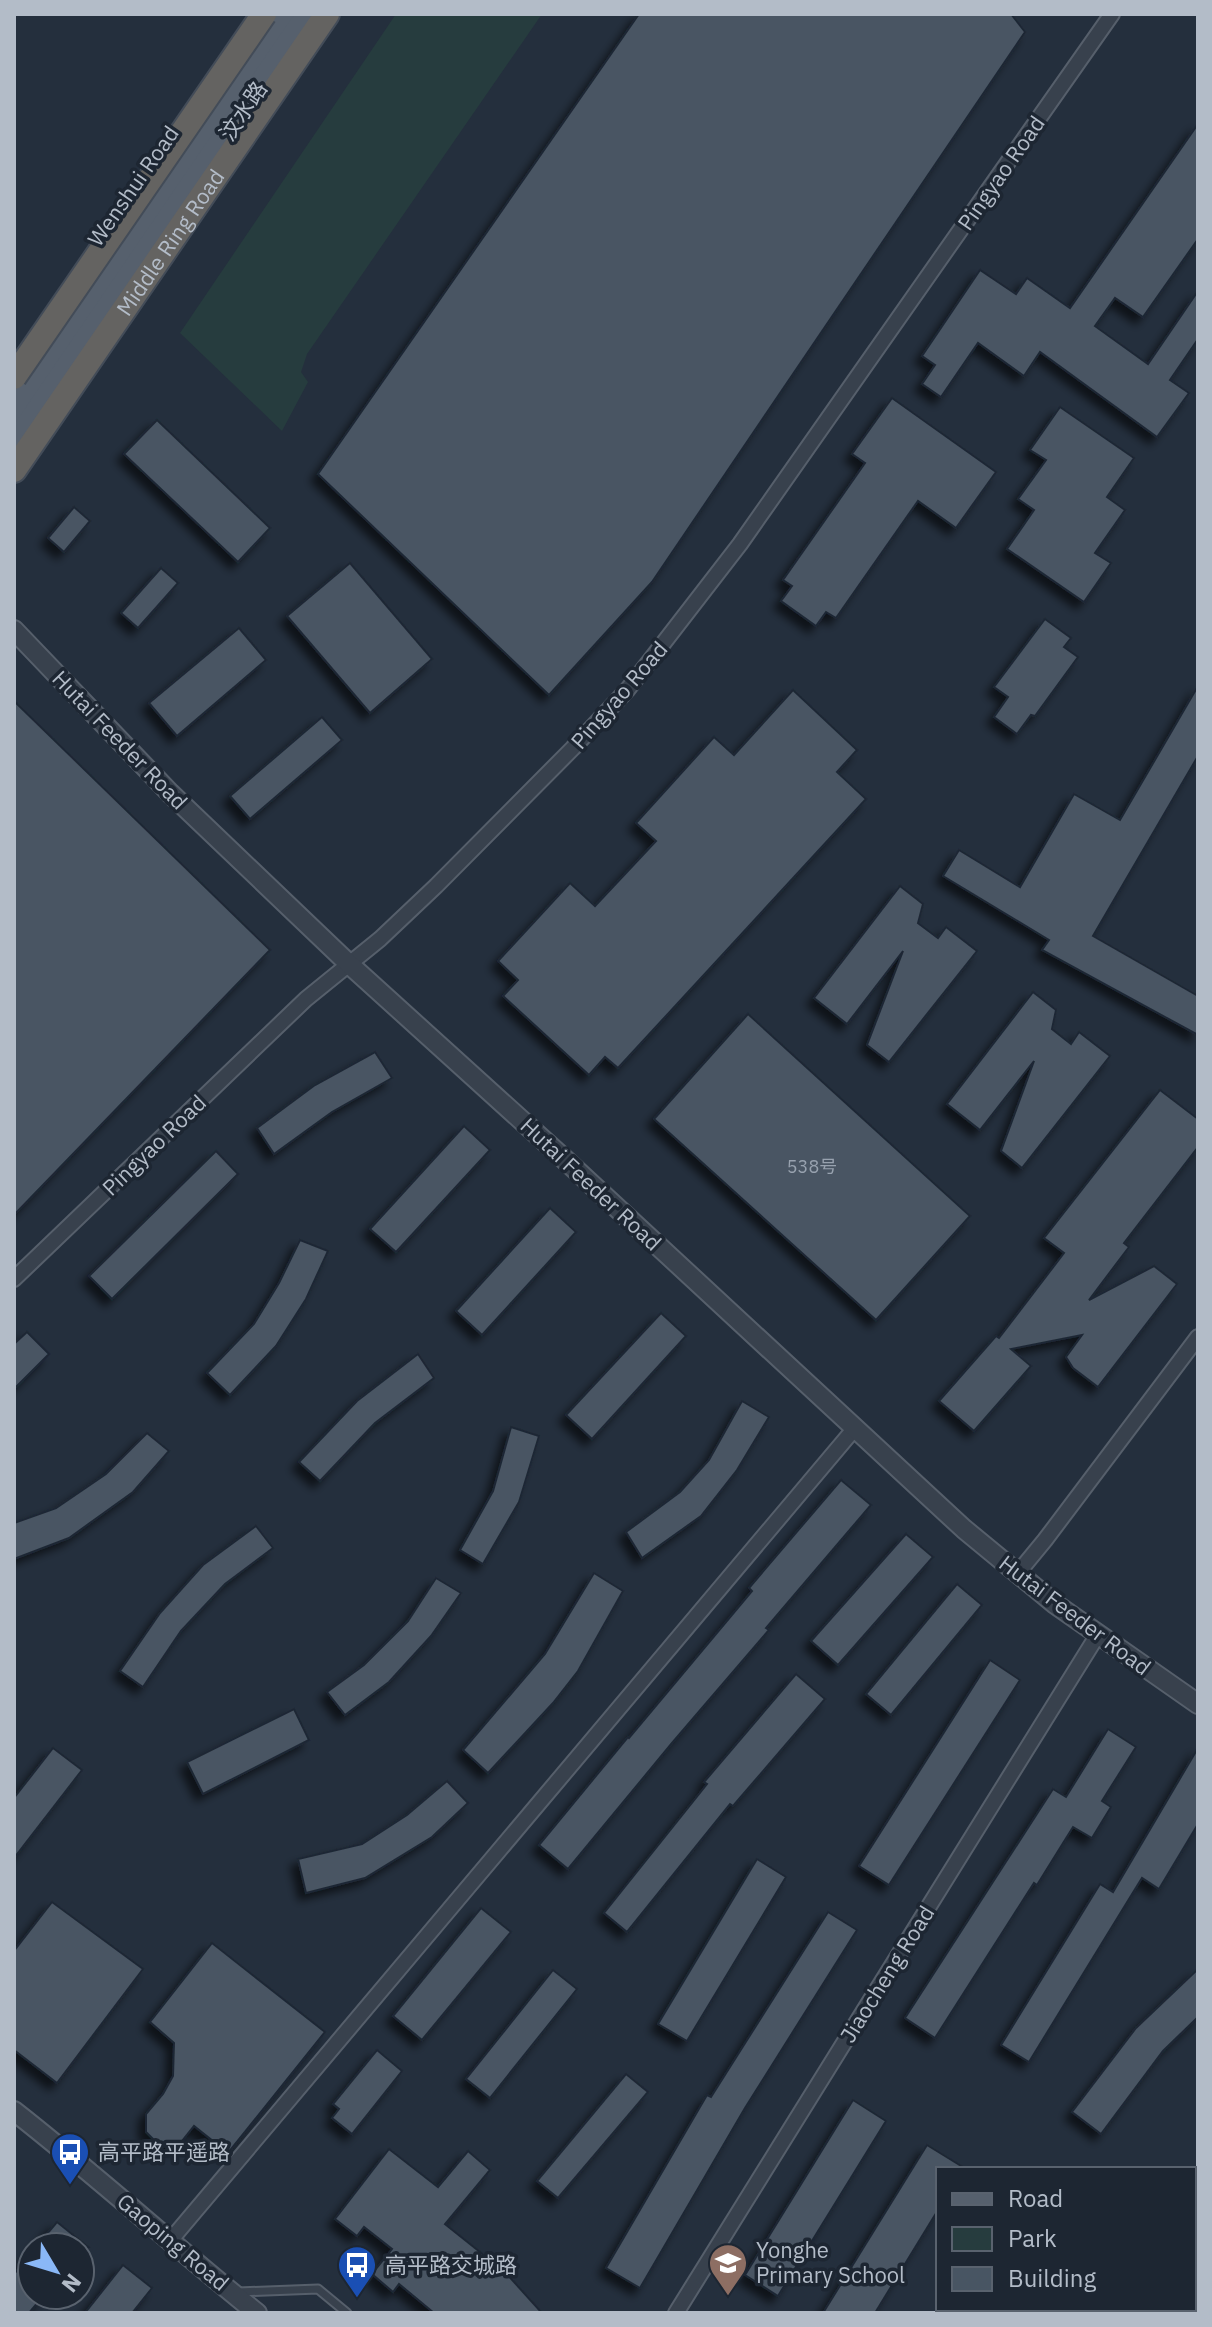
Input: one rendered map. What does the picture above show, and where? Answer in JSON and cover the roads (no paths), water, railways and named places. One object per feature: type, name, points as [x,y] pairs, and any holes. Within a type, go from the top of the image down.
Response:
[{"type":"highway","name":"Middle Ring Road","points":[[14,470],[327,14]]},
{"type":"highway","points":[[14,377],[254,16]]},
{"type":"main road","name":"汶水路","points":[[14,413],[288,14]]},
{"type":"main road","name":"汶水路","points":[[14,446],[309,14]]},
{"type":"main road","points":[[14,485],[338,14]]},
{"type":"main road","name":"Wenshui Road","points":[[14,358],[254,16]]},
{"type":"main road","points":[[135,237],[154,156]]},
{"type":"street","name":"Pingyao Road","points":[[14,1279],[306,999],[425,897],[628,689],[740,544],[1112,14]]},
{"type":"street","name":"Hutai Feeder Road","points":[[14,630],[170,793],[349,964],[964,1529],[1097,1636],[1198,1704]]},
{"type":"street","points":[[1017,1574],[1198,1337]]},
{"type":"street","points":[[169,2242],[855,1428]]},
{"type":"street","name":"Jiaocheng Road","points":[[676,2313],[1097,1636]]},
{"type":"street","name":"Gaoping Road","points":[[14,2111],[257,2313]]},
{"type":"lane","points":[[231,2292],[318,2289],[347,2313]]},
{"type":"place","name":"高平路平遥路","points":[[70,2186]]},
{"type":"place","name":"Yonghe Primary School","points":[[728,2297]]},
{"type":"place","name":"高平路交城路","points":[[357,2299]]}]
